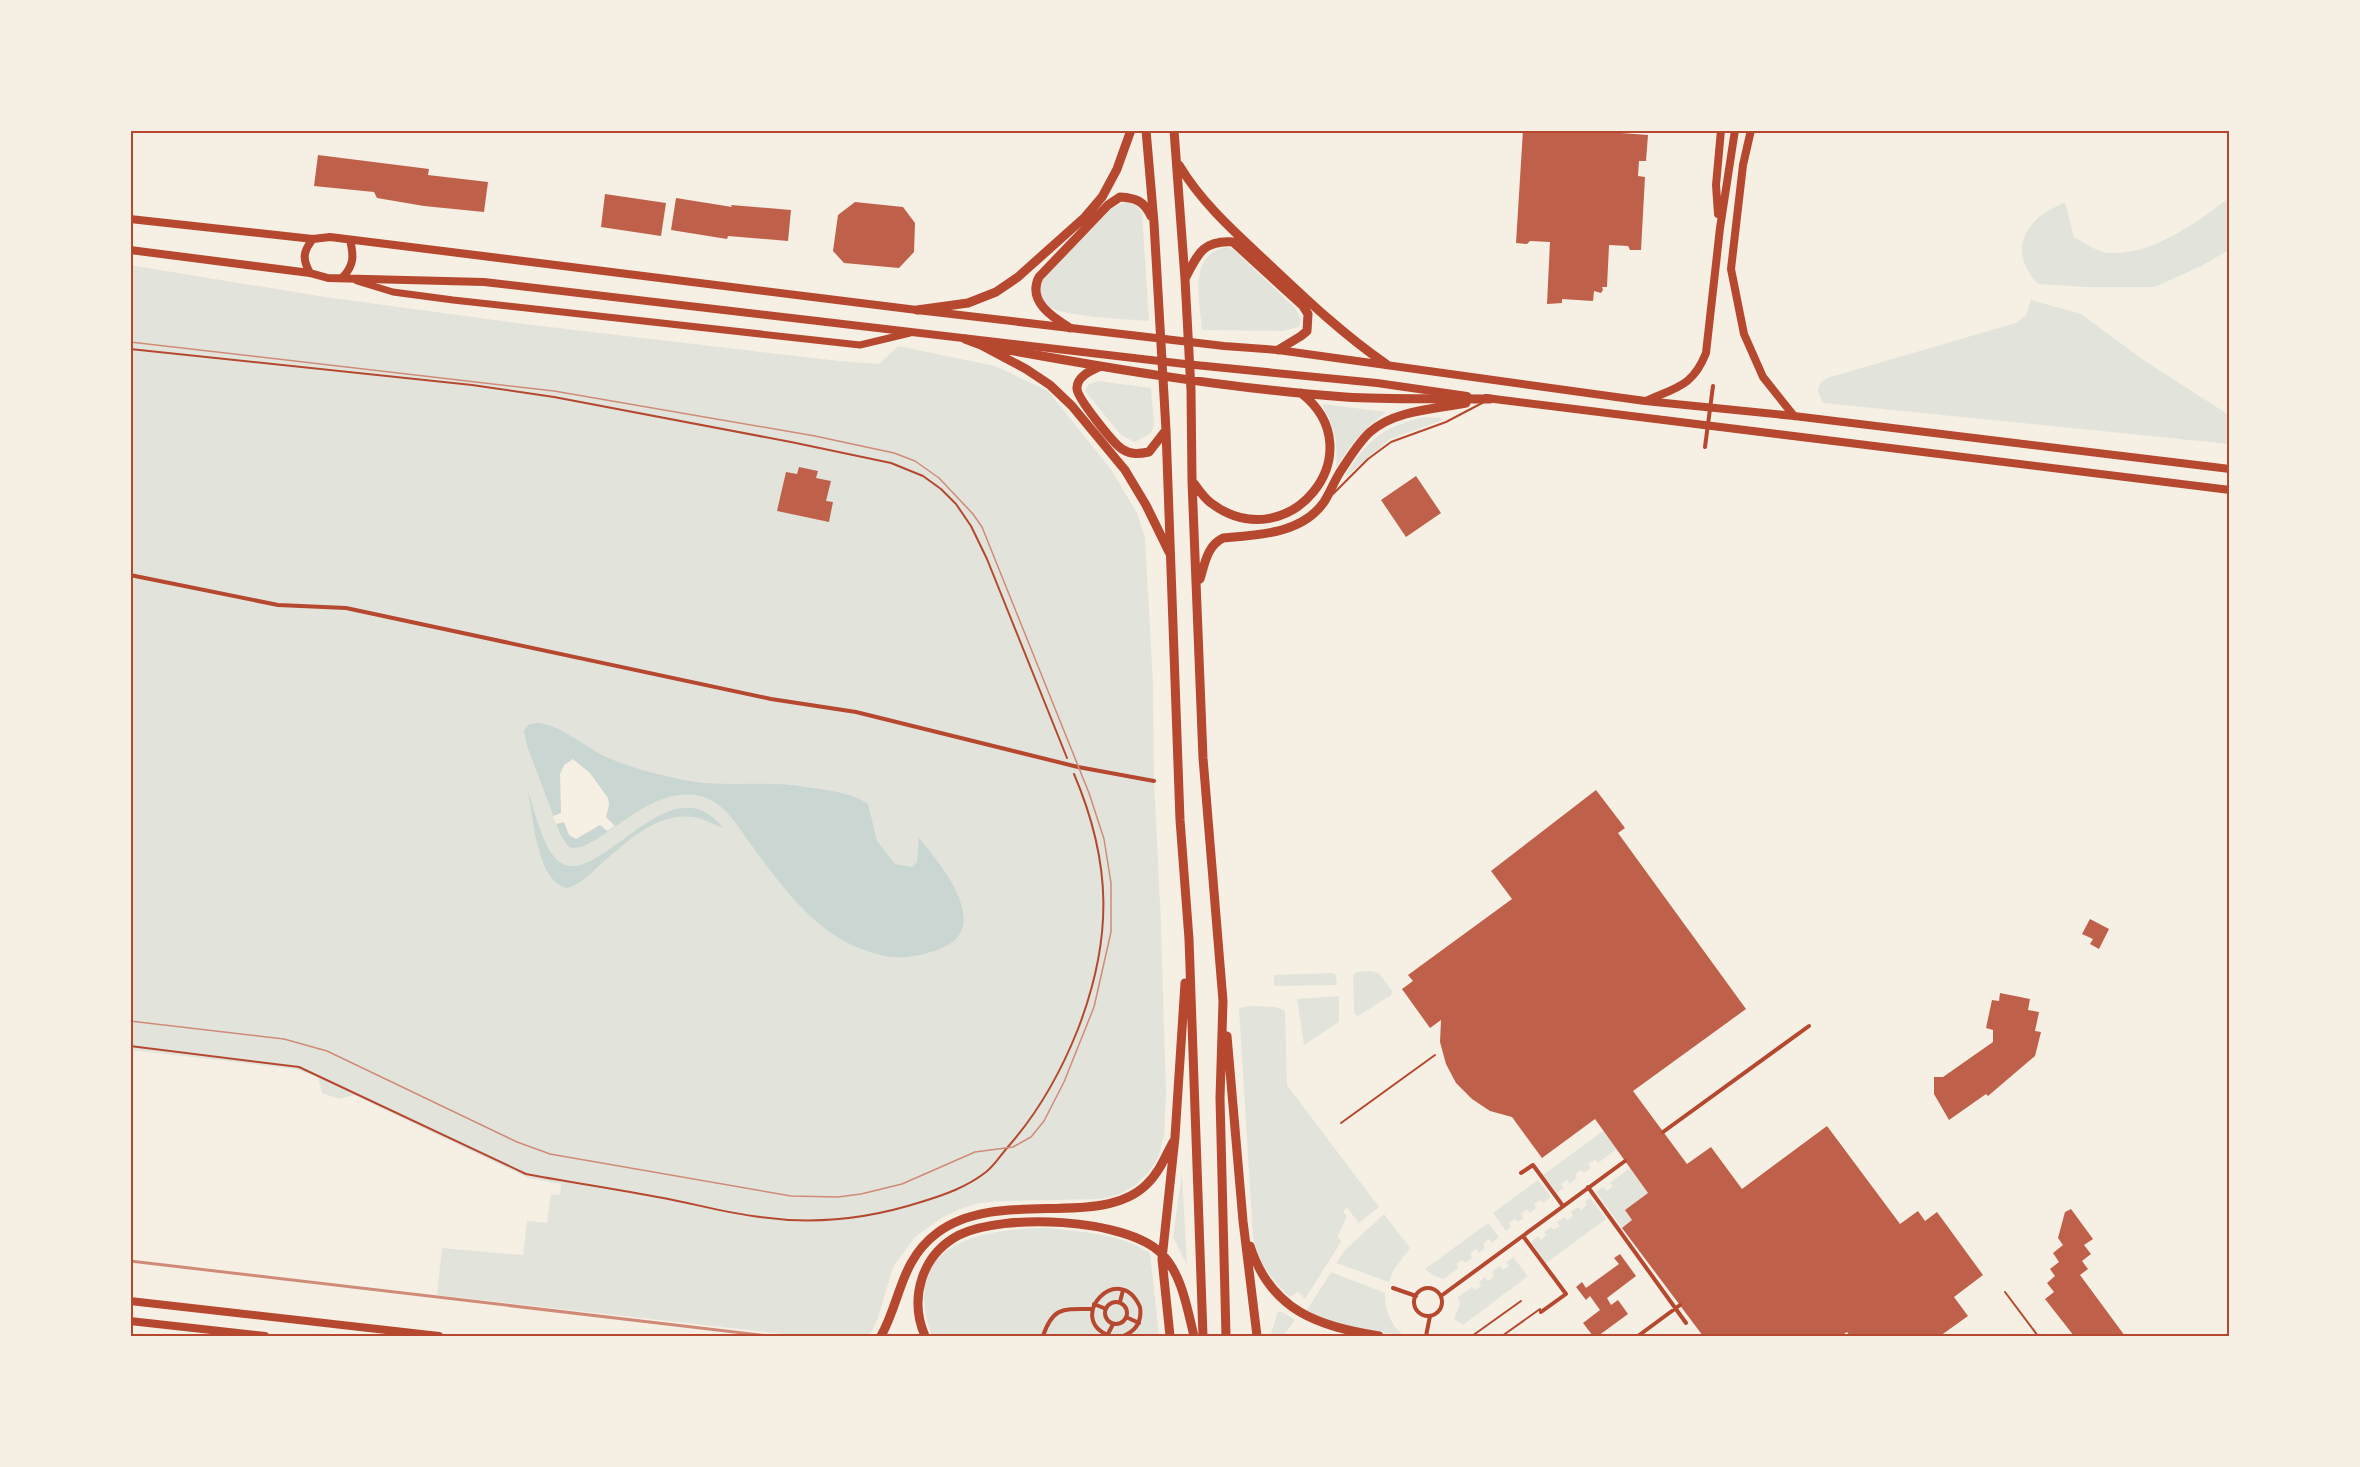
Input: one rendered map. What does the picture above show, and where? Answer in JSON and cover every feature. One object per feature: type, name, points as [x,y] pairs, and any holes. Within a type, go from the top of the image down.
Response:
[{"type":"highway","points":[[917,310],[968,303],[996,292],[1018,277],[1085,218],[1102,197],[1117,169],[1131,130]]},
{"type":"highway","points":[[1146,130],[1155,223],[1166,430],[1180,820],[1189,939],[1203,1336]]},
{"type":"highway","points":[[1174,130],[1191,390],[1192,481],[1203,758],[1243,1221],[1257,1336]]},
{"type":"highway","points":[[1177,162],[1193,189],[1224,222],[1337,327],[1386,364]]},
{"type":"highway","points":[[1070,328],[1054,318],[1039,302],[1035,285],[1039,277],[1108,205],[1120,197],[1140,200],[1147,206],[1155,223]]},
{"type":"highway","points":[[1185,279],[1197,256],[1207,246],[1219,241],[1233,242],[1304,306],[1308,314],[1307,331],[1278,350]]},
{"type":"highway","points":[[965,339],[981,345],[1050,386],[1071,406],[1125,470],[1146,505],[1171,557]]},
{"type":"highway","points":[[981,345],[1100,366],[1301,393],[1348,397],[1490,399]]},
{"type":"highway","points":[[1100,366],[1083,375],[1077,390],[1084,403],[1120,448],[1130,454],[1149,452],[1166,430]]},
{"type":"highway","points":[[1192,481],[1209,502],[1227,513],[1245,519],[1268,519],[1295,510],[1323,479],[1329,459],[1329,435],[1323,416],[1313,402],[1301,393]]},
{"type":"highway","points":[[1197,587],[1208,554],[1216,542],[1223,538],[1279,532],[1299,522],[1324,502],[1353,453],[1369,432],[1391,419],[1421,411],[1490,399]]},
{"type":"highway","points":[[1170,1336],[1162,1259],[1175,1137],[1189,939]]},
{"type":"highway","points":[[1223,1001],[1220,1098],[1226,1336]]},
{"type":"highway","points":[[881,1336],[908,1266],[935,1234],[960,1219],[1001,1209],[1113,1203],[1145,1186],[1157,1173],[1175,1137]]},
{"type":"highway","points":[[1243,1221],[1261,1274],[1281,1298],[1318,1322],[1342,1330],[1379,1336]]},
{"type":"highway","points":[[924,1336],[917,1307],[918,1288],[928,1264],[949,1242],[966,1232],[997,1225],[1037,1222],[1088,1225],[1137,1237],[1159,1252],[1178,1279],[1194,1336]]},
{"type":"main road","points":[[1720,228],[1716,185],[1721,130]]},
{"type":"main road","points":[[1645,401],[1688,382],[1700,367],[1706,353],[1720,228],[1735,130]]},
{"type":"main road","points":[[1751,130],[1743,165],[1731,269],[1743,334],[1763,377],[1794,416]]},
{"type":"main road","points":[[130,219],[313,239],[330,237],[917,310],[1224,346],[1278,350],[1645,401],[1794,416],[2229,469]]},
{"type":"main road","points":[[310,273],[304,263],[304,250],[313,239]]},
{"type":"main road","points":[[343,277],[352,267],[354,254],[350,240]]},
{"type":"main road","points":[[130,250],[310,273],[328,278],[484,282],[965,339],[1377,383],[2229,490]]},
{"type":"main road","points":[[130,1301],[440,1336]]},
{"type":"main road","points":[[130,1321],[265,1336]]},
{"type":"street","points":[[343,277],[393,292],[860,345],[912,333]]},
{"type":"street","points":[[1705,447],[1713,386]]},
{"type":"street","points":[[130,574],[278,605],[346,608],[771,699],[856,712],[1070,765],[1154,781]]},
{"type":"street","points":[[1663,1132],[1809,1026]]},
{"type":"street","points":[[1441,1296],[1625,1161]]},
{"type":"street","points":[[1521,1173],[1533,1165],[1563,1206]]},
{"type":"street","points":[[1588,1187],[1678,1307],[1686,1323]]},
{"type":"street","points":[[1523,1236],[1566,1294],[1541,1312]]},
{"type":"street","points":[[1393,1288],[1416,1296]]},
{"type":"street","points":[[1113,1324],[1108,1336],[1095,1324],[1094,1304],[1105,1292],[1114,1289],[1124,1290],[1137,1301],[1141,1312],[1132,1332],[1123,1336]]},
{"type":"street","points":[[1432,1289],[1441,1296],[1442,1306],[1439,1311],[1430,1316],[1424,1316],[1416,1309],[1414,1304],[1416,1296],[1422,1290],[1432,1289]]},
{"type":"street","points":[[1120,1302],[1124,1290]]},
{"type":"street","points":[[1113,1302],[1120,1302],[1126,1307],[1126,1317],[1121,1323],[1113,1324],[1105,1317],[1106,1309],[1113,1302]]},
{"type":"street","points":[[1094,1304],[1106,1309]]},
{"type":"street","points":[[1638,1336],[1678,1307]]},
{"type":"street","points":[[1043,1336],[1048,1322],[1056,1312],[1065,1309],[1093,1309]]},
{"type":"street","points":[[1426,1336],[1430,1316]]},
{"type":"street","points":[[1126,1317],[1138,1323]]},
{"type":"lane","points":[[1324,502],[1368,459],[1391,442],[1446,422],[1490,399]]},
{"type":"lane","points":[[1341,1123],[1435,1055]]},
{"type":"lane","points":[[2005,1292],[2038,1336]]},
{"type":"lane","points":[[1472,1336],[1521,1301]]},
{"type":"lane","points":[[1502,1336],[1540,1309],[1541,1312]]},
{"type":"path","points":[[130,349],[472,385],[554,397],[791,442],[891,464],[923,476],[956,504],[971,526],[1093,825],[1101,859],[1104,898],[1101,947],[1092,984],[1070,1051],[1043,1101],[1019,1135],[987,1171],[963,1187],[885,1214],[839,1220],[760,1217],[534,1176],[299,1067],[130,1046]]},
{"type":"shaded area","points":[[2229,198],[2229,250],[2155,287],[2038,284],[2023,260],[2022,244],[2029,228],[2042,215],[2065,202],[2074,237],[2095,249],[2108,253],[2141,249],[2173,236]]},
{"type":"shaded area","points":[[1125,202],[1136,205],[1142,213],[1149,321],[1083,316],[1051,308],[1044,301],[1041,293],[1041,284],[1045,276],[1112,208]]},
{"type":"shaded area","points":[[1227,247],[1234,250],[1296,309],[1301,319],[1299,327],[1283,331],[1202,330],[1198,292],[1201,268],[1214,251]]},
{"type":"shaded area","points":[[130,265],[325,297],[524,324],[839,361],[879,364],[898,346],[995,366],[1048,391],[1110,468],[1137,513],[1145,537],[1153,684],[1154,781],[1166,1095],[1164,1136],[1159,1155],[1149,1172],[1135,1185],[1120,1194],[1101,1199],[979,1203],[943,1217],[915,1237],[893,1267],[878,1318],[868,1336],[802,1336],[437,1295],[442,1248],[523,1255],[527,1221],[547,1223],[551,1194],[560,1195],[561,1184],[528,1178],[354,1095],[339,1099],[322,1093],[318,1077],[295,1069],[131,1050]]},
{"type":"shaded area","points":[[2031,300],[2081,314],[2145,361],[2229,415],[2229,444],[1823,403],[1818,391],[1820,383],[1827,378],[2016,323],[2026,315]]},
{"type":"shaded area","points":[[1098,381],[1151,388],[1154,425],[1151,433],[1135,442],[1121,435],[1085,391],[1089,384]]},
{"type":"shaded area","points":[[1322,404],[1387,412],[1358,437],[1336,468],[1335,435]]},
{"type":"shaded area","points":[[1425,417],[1443,420],[1390,439],[1345,477],[1360,454],[1378,436],[1398,425]]},
{"type":"shaded area","points":[[536,723],[553,727],[618,762],[683,780],[717,784],[792,785],[833,791],[857,798],[868,804],[877,841],[895,864],[912,867],[917,862],[919,838],[929,850],[951,881],[959,898],[963,914],[962,929],[953,942],[934,951],[915,956],[881,955],[839,938],[805,911],[790,895],[732,818],[709,799],[688,795],[667,798],[647,806],[581,847],[569,847],[561,836],[527,746],[524,731],[528,725]]},
{"type":"shaded area","points":[[528,791],[545,842],[556,859],[563,864],[579,865],[598,857],[661,815],[682,808],[703,811],[723,828],[696,818],[666,819],[642,831],[585,878],[567,888],[557,883],[549,874],[543,861],[538,847]]},
{"type":"shaded area","points":[[1357,972],[1379,973],[1392,991],[1391,995],[1358,1016],[1354,1010],[1353,975]]},
{"type":"shaded area","points":[[1333,973],[1336,975],[1337,985],[1274,986],[1274,975]]},
{"type":"shaded area","points":[[1339,996],[1339,1022],[1304,1045],[1297,999]]},
{"type":"shaded area","points":[[1276,1007],[1285,1011],[1287,1085],[1379,1207],[1359,1223],[1347,1208],[1343,1211],[1347,1216],[1338,1236],[1341,1242],[1305,1299],[1298,1292],[1290,1297],[1277,1284],[1262,1263],[1253,1237],[1239,1008]]},
{"type":"shaded area","points":[[1603,1131],[1617,1149],[1598,1163],[1595,1160],[1588,1164],[1591,1168],[1584,1173],[1581,1170],[1575,1174],[1577,1178],[1570,1184],[1567,1180],[1561,1184],[1564,1188],[1557,1193],[1543,1175]]},
{"type":"shaded area","points":[[1630,1168],[1648,1193],[1625,1210],[1632,1220],[1622,1228],[1596,1192],[1603,1187],[1607,1191],[1613,1186],[1610,1183]]},
{"type":"shaded area","points":[[1182,1173],[1187,1265],[1173,1237]]},
{"type":"shaded area","points":[[1538,1180],[1551,1197],[1543,1203],[1540,1200],[1534,1204],[1536,1208],[1530,1213],[1527,1209],[1521,1214],[1524,1218],[1518,1222],[1515,1219],[1509,1223],[1511,1227],[1506,1231],[1493,1213]]},
{"type":"shaded area","points":[[1590,1198],[1606,1219],[1546,1263],[1531,1242],[1538,1236],[1541,1240],[1546,1235],[1544,1232],[1551,1227],[1554,1230],[1560,1226],[1557,1222],[1564,1217],[1567,1220],[1573,1216],[1571,1212],[1578,1207],[1581,1210]]},
{"type":"shaded area","points":[[1384,1214],[1410,1248],[1393,1271],[1389,1282],[1336,1263],[1345,1250]]},
{"type":"shaded area","points":[[1488,1223],[1499,1237],[1492,1243],[1489,1239],[1483,1244],[1485,1248],[1479,1253],[1476,1249],[1470,1254],[1472,1258],[1465,1263],[1462,1260],[1456,1264],[1458,1268],[1444,1279],[1434,1276],[1425,1269]]},
{"type":"shaded area","points":[[1051,1228],[1115,1238],[1150,1253],[1159,1336],[932,1336],[924,1305],[926,1280],[936,1261],[952,1248],[973,1238],[998,1232]]},
{"type":"shaded area","points":[[1513,1257],[1528,1276],[1463,1325],[1454,1319],[1460,1304],[1458,1297],[1472,1287],[1475,1290],[1481,1286],[1479,1282],[1485,1277],[1488,1281],[1494,1276],[1492,1272],[1500,1266],[1502,1270],[1509,1266],[1506,1262]]},
{"type":"shaded area","points":[[1331,1272],[1385,1293],[1389,1317],[1403,1335],[1366,1330],[1330,1321],[1307,1310]]},
{"type":"shaded area","points":[[1278,1312],[1295,1320],[1283,1336],[1270,1336]]},
{"type":"pier","points":[[573,759],[590,773],[608,798],[606,817],[615,826],[607,831],[600,825],[576,839],[569,835],[564,822],[556,824],[553,816],[561,813],[560,774],[564,765]]},
{"type":"building","points":[[1523,130],[1621,130],[1621,133],[1648,135],[1646,161],[1639,161],[1638,176],[1645,177],[1641,250],[1630,250],[1628,246],[1609,245],[1607,287],[1602,287],[1601,293],[1594,291],[1593,301],[1562,299],[1562,303],[1547,304],[1550,242],[1516,243]]},
{"type":"building","points":[[318,155],[429,169],[428,175],[488,182],[484,212],[424,206],[377,198],[374,192],[314,186]]},
{"type":"building","points":[[605,194],[666,203],[661,236],[601,227]]},
{"type":"building","points":[[676,198],[732,207],[731,205],[791,210],[788,241],[728,236],[727,239],[671,230]]},
{"type":"building","points":[[855,202],[903,207],[915,223],[914,252],[899,268],[844,263],[833,251],[838,215]]},
{"type":"building","points":[[799,467],[818,471],[816,478],[831,481],[826,501],[833,502],[829,522],[777,511],[786,472],[797,474]]},
{"type":"building","points":[[1416,476],[1441,513],[1406,537],[1381,500]]},
{"type":"building","points":[[1596,790],[1625,828],[1618,833],[1746,1009],[1633,1091],[1687,1164],[1711,1147],[1742,1189],[1827,1126],[1900,1224],[1918,1211],[1925,1221],[1937,1212],[1983,1275],[1954,1297],[1968,1316],[1940,1336],[1850,1336],[1847,1332],[1841,1336],[1703,1336],[1622,1228],[1632,1220],[1625,1210],[1648,1193],[1595,1119],[1542,1158],[1512,1117],[1490,1111],[1472,1099],[1456,1083],[1446,1064],[1440,1042],[1441,1020],[1430,1028],[1402,989],[1413,981],[1408,975],[1512,899],[1491,871]]},
{"type":"building","points":[[2090,919],[2109,929],[2099,949],[2090,944],[2093,939],[2082,934]]},
{"type":"building","points":[[2000,993],[2030,999],[2028,1010],[2039,1012],[2035,1031],[2041,1032],[2035,1056],[1988,1096],[1986,1094],[1949,1120],[1934,1094],[1934,1077],[1943,1077],[1993,1042],[1993,1030],[1986,1028],[1992,1000],[1999,1001]]},
{"type":"building","points":[[2071,1209],[2093,1239],[2084,1245],[2091,1254],[2082,1261],[2088,1269],[2080,1275],[2125,1336],[2074,1336],[2045,1299],[2054,1292],[2047,1283],[2055,1276],[2050,1269],[2059,1262],[2053,1253],[2063,1245],[2058,1238],[2065,1212]]},
{"type":"building","points":[[1620,1254],[1636,1276],[1607,1298],[1611,1305],[1618,1300],[1628,1314],[1598,1336],[1593,1336],[1583,1323],[1600,1310],[1590,1296],[1586,1300],[1576,1287],[1582,1282],[1586,1288],[1619,1264],[1614,1258]]},
{"type":"tram line","points":[[130,342],[554,391],[815,436],[894,453],[915,461],[939,478],[973,514],[982,527],[1089,793],[1104,839],[1111,883],[1111,932],[1094,1007],[1064,1082],[1044,1121],[1031,1137],[1013,1147],[975,1152],[902,1184],[861,1194],[838,1197],[791,1196],[550,1154],[517,1142],[327,1051],[284,1039],[130,1021]]},
{"type":"railway","points":[[130,1261],[769,1336]]}]
